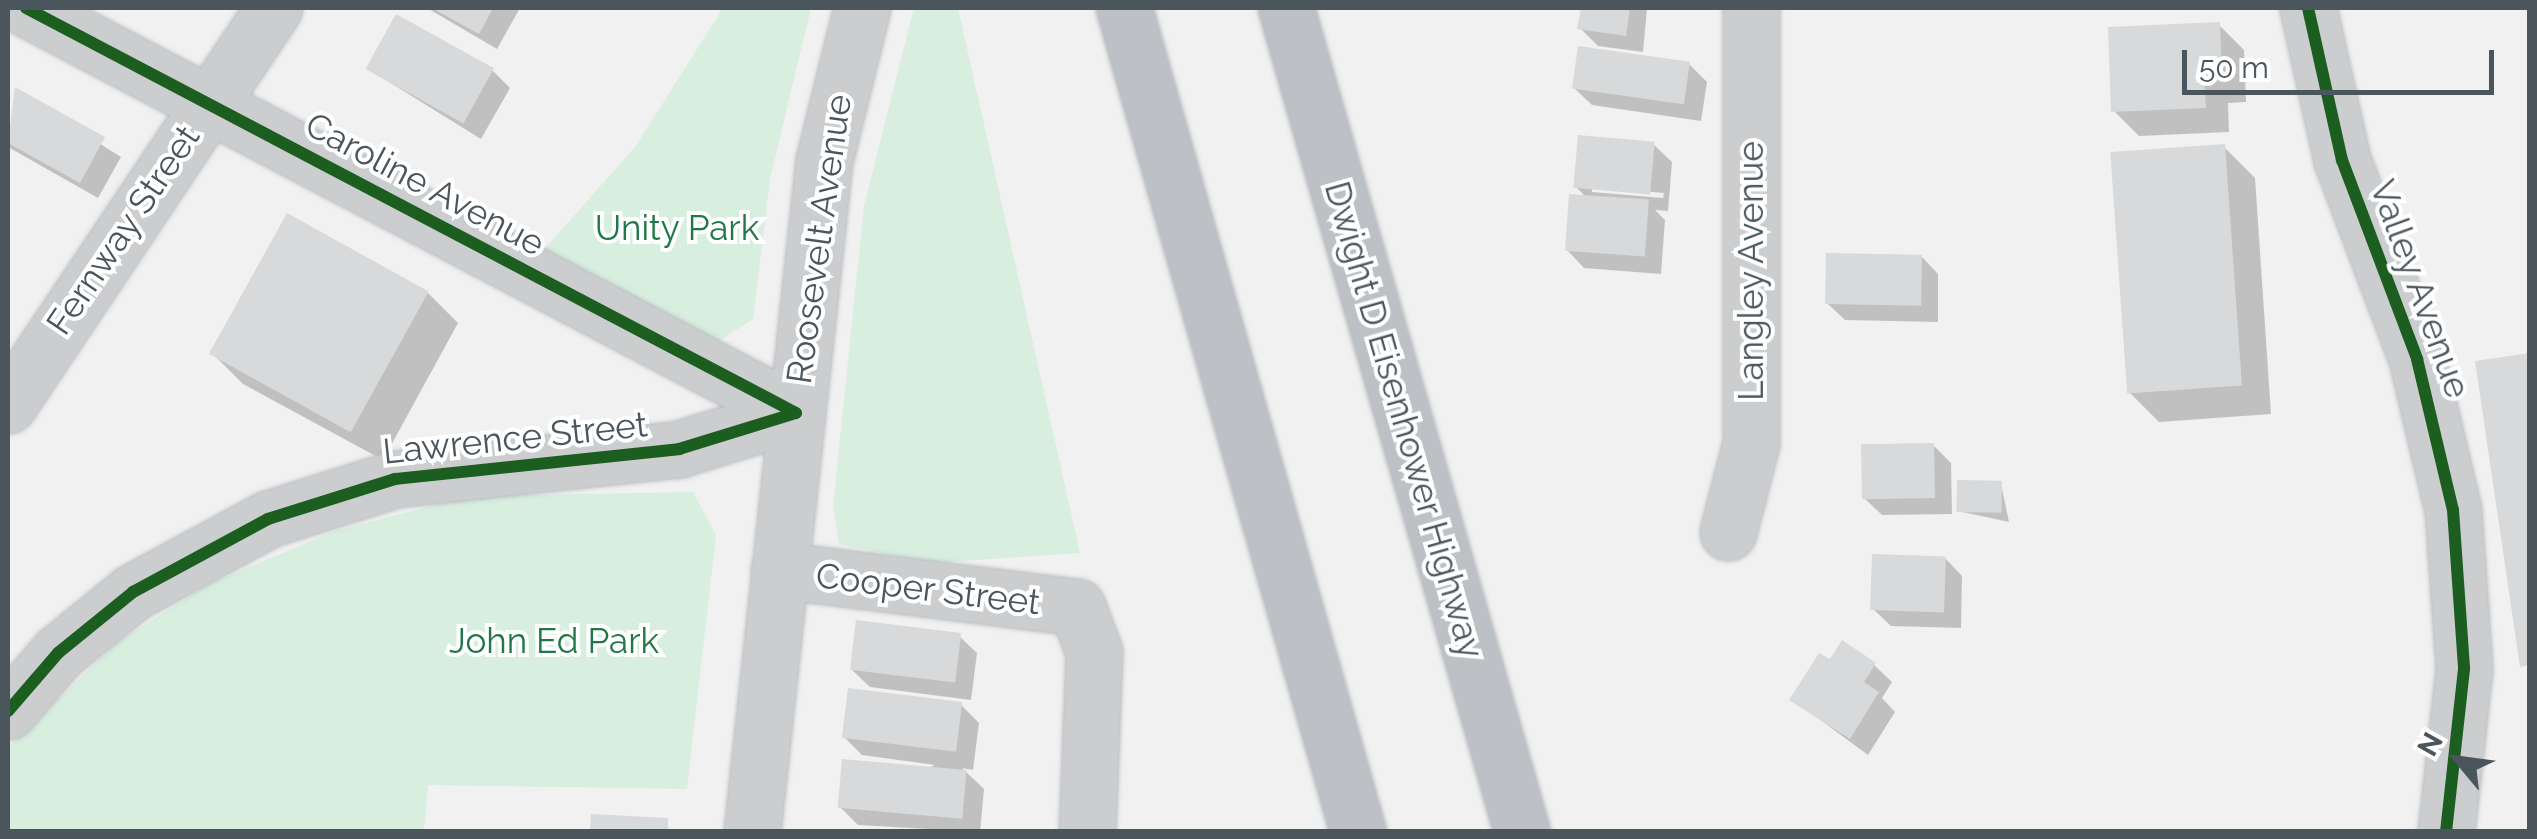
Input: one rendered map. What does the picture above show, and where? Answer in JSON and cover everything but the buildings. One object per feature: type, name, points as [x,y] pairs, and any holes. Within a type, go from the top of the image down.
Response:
[{"type":"highway","points":[[1124,8],[1358,832]]},
{"type":"highway","name":"Dwight D Eisenhower Highway","points":[[1286,8],[1522,832]]},
{"type":"street","name":"Caroline Avenue","points":[[26,8],[796,414]]},
{"type":"street","name":"Fernway Street","points":[[8,405],[274,8]]},
{"type":"street","name":"Roosevelt Avenue","points":[[752,832],[824,161],[862,8]]},
{"type":"street","name":"Langley Avenue","points":[[1728,532],[1752,443],[1751,8]]},
{"type":"street","name":"Valley Avenue","points":[[2308,8],[2342,160],[2417,359],[2453,510],[2464,669],[2446,832]]},
{"type":"street","name":"Lawrence Street","points":[[8,710],[133,592],[268,518],[395,478],[679,449],[796,414]]},
{"type":"street","name":"Cooper Street","points":[[779,570],[1077,608],[1094,652],[1087,832]]},
{"type":"green space","name":"Unity Park","points":[[723,8],[811,8],[770,179],[753,319],[719,341],[541,253],[635,147]]},
{"type":"green space","points":[[914,8],[958,8],[1080,553],[931,563],[839,544],[833,506],[864,206]]},
{"type":"green space","name":"John Ed Park","points":[[693,492],[716,535],[687,789],[428,785],[424,831],[8,831],[8,747],[118,642],[209,584],[335,531],[470,496]]},
{"type":"cycle path","points":[[26,8],[796,413]]},
{"type":"cycle path","points":[[2308,8],[2342,160],[2417,359],[2453,510],[2464,669],[2446,832]]},
{"type":"cycle path","points":[[8,711],[58,653],[133,592],[268,519],[395,479],[679,449],[796,413]]}]
